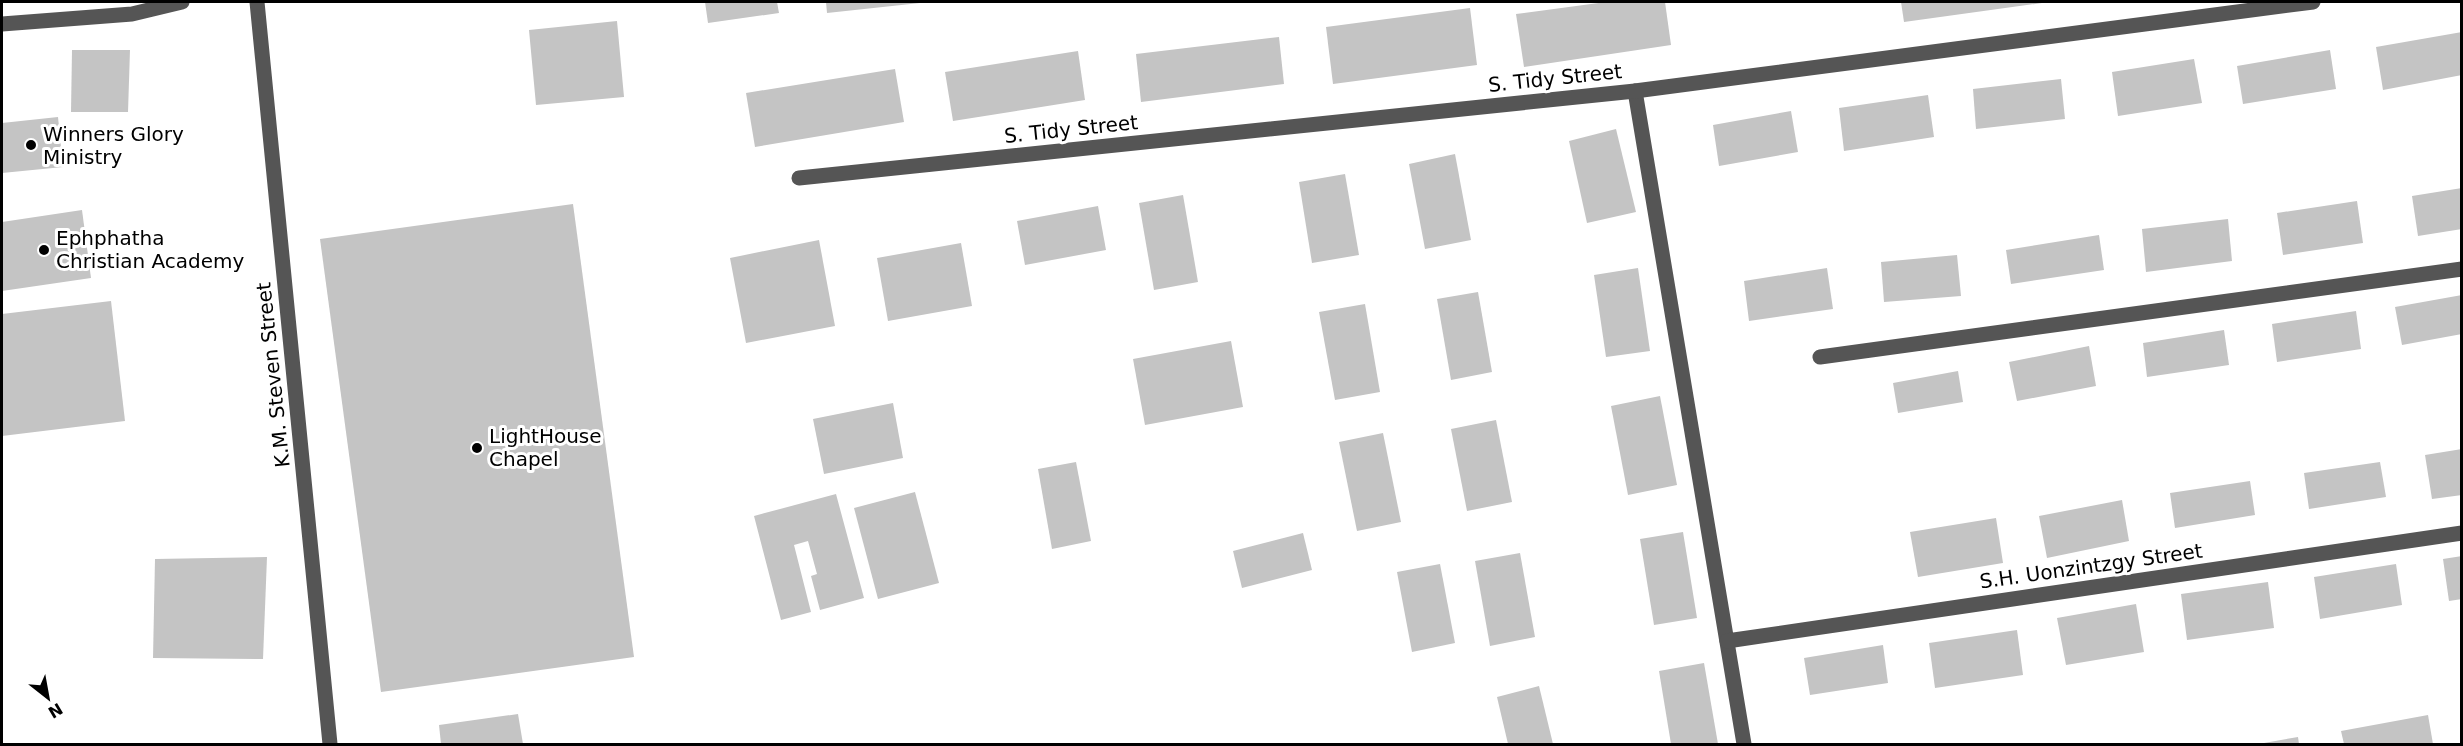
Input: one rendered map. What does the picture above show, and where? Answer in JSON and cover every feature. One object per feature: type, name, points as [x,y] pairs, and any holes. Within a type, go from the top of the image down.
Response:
[{"type":"street","points":[[2,24],[132,14],[182,2]]},
{"type":"street","name":"K.M. Steven Street","points":[[258,2],[330,744]]},
{"type":"street","name":"S. Tidy Street","points":[[799,178],[1635,91],[2313,2]]},
{"type":"street","points":[[1635,91],[1744,744]]},
{"type":"street","points":[[1820,357],[2462,269]]},
{"type":"street","name":"S.H. Uonzintzgy Street","points":[[1727,641],[2462,533]]},
{"type":"building","points":[[705,2],[777,2],[779,13],[708,23]]},
{"type":"building","points":[[826,2],[920,2],[920,3],[827,13]]},
{"type":"building","points":[[1606,2],[1665,2],[1671,45],[1524,67],[1516,14]]},
{"type":"building","points":[[1901,2],[2042,2],[2042,3],[1904,22]]},
{"type":"building","points":[[1470,8],[1477,65],[1333,84],[1326,27]]},
{"type":"building","points":[[617,21],[624,97],[536,105],[529,30]]},
{"type":"building","points":[[2462,32],[2462,75],[2383,90],[2376,47]]},
{"type":"building","points":[[1279,37],[1284,84],[1141,102],[1136,54]]},
{"type":"building","points":[[72,50],[130,50],[128,112],[71,112]]},
{"type":"building","points":[[2330,50],[2336,89],[2243,104],[2237,66]]},
{"type":"building","points":[[1078,51],[1085,100],[953,121],[945,72]]},
{"type":"building","points":[[2194,59],[2202,103],[2118,116],[2112,72]]},
{"type":"building","points":[[895,69],[904,122],[755,147],[746,93]]},
{"type":"building","points":[[2061,79],[2065,119],[1976,129],[1973,89]]},
{"type":"building","points":[[1928,95],[1934,137],[1844,151],[1839,108]]},
{"type":"building","points":[[1791,111],[1798,152],[1719,166],[1713,125]]},
{"type":"building","name":"Winners Glory Ministry","points":[[58,117],[63,167],[2,173],[2,123]]},
{"type":"building","points":[[1616,129],[1636,212],[1587,223],[1569,141]]},
{"type":"building","points":[[1455,154],[1471,240],[1425,249],[1409,164]]},
{"type":"building","points":[[1345,174],[1359,255],[1312,263],[1299,182]]},
{"type":"building","points":[[2462,188],[2462,229],[2418,236],[2412,196]]},
{"type":"building","points":[[1183,195],[1198,282],[1154,290],[1139,203]]},
{"type":"building","points":[[2357,201],[2363,243],[2283,255],[2277,213]]},
{"type":"building","name":"LightHouse Chapel","points":[[573,204],[634,657],[381,692],[320,239]]},
{"type":"building","points":[[1098,206],[1106,250],[1025,265],[1017,221]]},
{"type":"building","name":"Ephphatha Christian Academy","points":[[82,210],[91,278],[2,291],[2,222]]},
{"type":"building","points":[[2228,219],[2232,261],[2146,272],[2142,229]]},
{"type":"building","points":[[2099,235],[2104,270],[2011,284],[2006,250]]},
{"type":"building","points":[[819,240],[835,326],[746,343],[730,258]]},
{"type":"building","points":[[961,243],[972,306],[888,321],[877,258]]},
{"type":"building","points":[[1957,255],[1961,296],[1884,302],[1881,262]]},
{"type":"building","points":[[1638,268],[1650,351],[1606,357],[1594,275]]},
{"type":"building","points":[[1827,268],[1833,309],[1749,321],[1744,281]]},
{"type":"building","points":[[1478,292],[1492,372],[1451,380],[1437,299]]},
{"type":"building","points":[[2462,295],[2462,334],[2402,345],[2395,307]]},
{"type":"building","points":[[111,301],[125,421],[2,436],[2,314]]},
{"type":"building","points":[[1365,304],[1380,392],[1335,400],[1319,312]]},
{"type":"building","points":[[2356,311],[2361,349],[2277,362],[2272,324]]},
{"type":"building","points":[[2224,330],[2229,365],[2147,377],[2143,343]]},
{"type":"building","points":[[1231,341],[1243,407],[1145,425],[1133,359]]},
{"type":"building","points":[[2089,346],[2096,386],[2017,401],[2009,362]]},
{"type":"building","points":[[1958,371],[1963,402],[1898,413],[1893,383]]},
{"type":"building","points":[[1660,396],[1677,485],[1628,495],[1611,406]]},
{"type":"building","points":[[893,403],[903,458],[824,474],[813,419]]},
{"type":"building","points":[[1496,420],[1512,502],[1467,511],[1451,429]]},
{"type":"building","points":[[1383,433],[1401,522],[1357,531],[1339,442]]},
{"type":"building","points":[[2462,449],[2462,495],[2432,499],[2425,455]]},
{"type":"building","points":[[1076,462],[1091,541],[1052,549],[1038,469]]},
{"type":"building","points":[[2380,462],[2386,497],[2309,509],[2304,473]]},
{"type":"building","points":[[2250,481],[2255,515],[2175,528],[2170,493]]},
{"type":"building","points":[[915,492],[939,583],[878,599],[854,508]]},
{"type":"building","points":[[836,494],[864,598],[820,610],[811,576],[817,574],[808,541],[794,545],[811,612],[781,620],[754,516]]},
{"type":"building","points":[[2122,500],[2129,541],[2047,558],[2039,516]]},
{"type":"building","points":[[1996,518],[2003,563],[1918,577],[1910,532]]},
{"type":"building","points":[[1683,532],[1697,618],[1654,625],[1640,539]]},
{"type":"building","points":[[1303,533],[1312,570],[1242,588],[1233,551]]},
{"type":"building","points":[[1520,553],[1535,637],[1490,646],[1475,561]]},
{"type":"building","points":[[2462,556],[2462,599],[2449,601],[2443,559]]},
{"type":"building","points":[[267,557],[263,659],[153,658],[155,559]]},
{"type":"building","points":[[1440,564],[1455,643],[1412,652],[1397,572]]},
{"type":"building","points":[[2396,564],[2402,605],[2320,619],[2314,577]]},
{"type":"building","points":[[2268,582],[2274,628],[2187,640],[2181,594]]},
{"type":"building","points":[[2136,604],[2144,652],[2066,665],[2057,618]]},
{"type":"building","points":[[2017,630],[2023,675],[1935,688],[1929,643]]},
{"type":"building","points":[[1883,645],[1888,683],[1810,695],[1804,658]]},
{"type":"building","points":[[1704,663],[1718,744],[1671,744],[1659,671]]},
{"type":"building","points":[[1539,686],[1553,744],[1508,744],[1497,697]]},
{"type":"building","points":[[518,714],[523,744],[441,744],[439,725]]},
{"type":"building","points":[[2428,715],[2433,744],[2344,744],[2341,731]]},
{"type":"building","points":[[2298,737],[2299,744],[2264,744],[2264,743]]},
{"type":"place","name":"Winners Glory Ministry","points":[[31,145]]},
{"type":"place","name":"Ephphatha Christian Academy","points":[[44,250]]},
{"type":"place","name":"LightHouse Chapel","points":[[477,448]]}]
